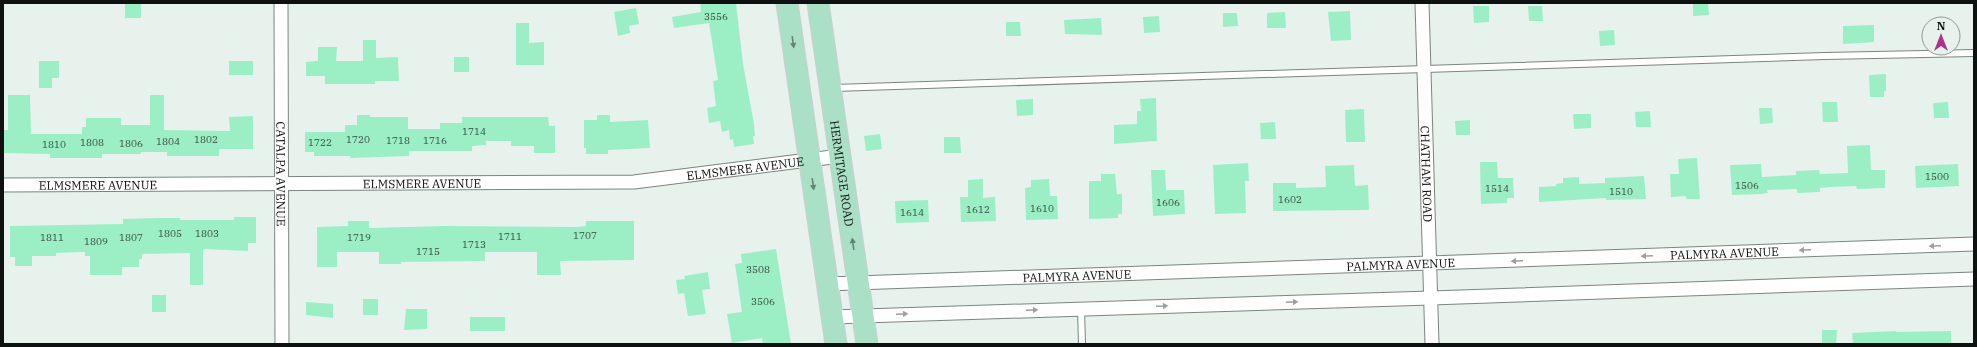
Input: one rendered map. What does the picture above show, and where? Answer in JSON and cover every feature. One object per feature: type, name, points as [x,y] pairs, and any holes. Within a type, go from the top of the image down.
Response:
[{"type":"main road","points":[[787,3],[836,344]]},
{"type":"main road","name":"HERMITAGE ROAD","points":[[818,3],[867,344]]},
{"type":"street","name":"CATALPA AVENUE","points":[[281,3],[282,344]]},
{"type":"street","name":"CHATHAM ROAD","points":[[1422,3],[1432,344]]},
{"type":"street","name":"ELMSMERE AVENUE","points":[[3,185],[634,182],[840,156]]},
{"type":"street","name":"PALMYRA AVENUE","points":[[828,284],[1974,244]]},
{"type":"street","points":[[832,317],[1431,298],[1974,278]]},
{"type":"lane","points":[[831,88],[1825,56],[1974,53]]},
{"type":"lane","points":[[1081,309],[1082,344]]},
{"type":"building","points":[[125,3],[141,3],[141,18],[125,18]]},
{"type":"building","points":[[700,3],[736,3],[743,64],[754,124],[754,144],[734,147],[733,139],[730,140],[729,130],[722,132],[720,121],[709,123],[707,108],[716,106],[713,81],[718,80],[709,23],[674,28],[672,17],[701,12]]},
{"type":"building","points":[[1693,3],[1708,3],[1709,15],[1693,16]]},
{"type":"building","points":[[1473,6],[1489,6],[1489,22],[1474,23]]},
{"type":"building","points":[[1528,6],[1542,6],[1543,21],[1529,21]]},
{"type":"building","points":[[636,8],[639,24],[629,26],[630,33],[618,36],[614,12]]},
{"type":"building","points":[[1350,11],[1351,40],[1331,41],[1328,12]]},
{"type":"building","points":[[1285,12],[1286,28],[1267,28],[1267,13]]},
{"type":"building","points":[[1223,13],[1237,13],[1238,26],[1223,27]]},
{"type":"building","points":[[1159,16],[1160,32],[1144,33],[1143,17]]},
{"type":"building","points":[[1101,18],[1102,35],[1065,34],[1064,20]]},
{"type":"building","points":[[1006,22],[1020,22],[1021,36],[1006,36]]},
{"type":"building","points":[[516,23],[529,23],[529,43],[544,42],[544,65],[516,65]]},
{"type":"building","points":[[1874,25],[1874,42],[1843,44],[1843,26]]},
{"type":"building","points":[[1614,30],[1615,45],[1600,46],[1599,31]]},
{"type":"building","points":[[363,40],[376,40],[376,58],[398,57],[399,81],[375,81],[375,84],[325,84],[325,76],[306,76],[306,62],[318,61],[318,47],[337,47],[336,61],[363,61]]},
{"type":"building","points":[[454,57],[469,57],[469,72],[454,72]]},
{"type":"building","points":[[39,61],[59,61],[59,78],[52,78],[52,88],[39,88]]},
{"type":"building","points":[[229,61],[253,61],[253,75],[229,75]]},
{"type":"building","points":[[1886,74],[1886,91],[1884,91],[1884,97],[1870,97],[1869,75]]},
{"type":"building","points":[[8,95],[30,95],[31,134],[82,134],[82,127],[86,127],[86,118],[121,118],[121,125],[150,125],[150,95],[164,95],[164,130],[230,131],[229,117],[253,116],[253,149],[219,149],[219,156],[167,156],[167,152],[141,152],[141,154],[102,154],[102,158],[50,158],[50,154],[4,153],[4,130],[8,130]]},
{"type":"building","points":[[1156,98],[1157,141],[1114,144],[1114,125],[1137,124],[1137,111],[1141,111],[1140,99]]},
{"type":"building","points":[[1033,99],[1033,115],[1017,116],[1016,100]]},
{"type":"building","points":[[1822,102],[1837,102],[1838,122],[1823,122]]},
{"type":"building","points":[[1948,102],[1949,118],[1934,118],[1933,103]]},
{"type":"building","points":[[1759,108],[1772,108],[1773,123],[1760,124]]},
{"type":"building","points":[[1364,109],[1365,142],[1346,142],[1345,110]]},
{"type":"building","points":[[1650,111],[1651,127],[1636,127],[1635,112]]},
{"type":"building","points":[[1573,114],[1591,114],[1591,128],[1574,129]]},
{"type":"building","points":[[357,115],[370,115],[370,117],[408,117],[408,129],[440,129],[440,123],[462,123],[462,117],[548,117],[549,126],[555,126],[555,153],[534,153],[534,146],[511,146],[511,141],[486,141],[486,145],[472,146],[472,151],[409,151],[409,156],[350,158],[350,156],[314,156],[314,152],[305,152],[305,132],[345,132],[345,125],[357,125]]},
{"type":"building","points":[[597,115],[610,115],[610,122],[648,120],[650,148],[608,150],[608,154],[586,154],[586,148],[584,148],[584,120],[597,120]]},
{"type":"building","points":[[1470,120],[1470,135],[1456,135],[1455,121]]},
{"type":"building","points":[[1275,122],[1276,139],[1261,139],[1260,123]]},
{"type":"building","points":[[880,134],[882,149],[866,151],[864,136]]},
{"type":"building","points":[[944,137],[960,137],[961,153],[944,153]]},
{"type":"building","points":[[1870,145],[1871,170],[1885,170],[1885,188],[1857,189],[1856,186],[1830,187],[1820,188],[1820,192],[1797,193],[1797,189],[1767,190],[1768,193],[1762,194],[1732,195],[1730,165],[1761,164],[1762,177],[1796,175],[1796,171],[1819,170],[1820,174],[1848,173],[1847,146]]},
{"type":"building","points":[[1697,158],[1700,199],[1686,199],[1686,196],[1671,197],[1670,174],[1679,174],[1678,159]]},
{"type":"building","points":[[1480,162],[1497,162],[1498,178],[1513,178],[1514,198],[1507,198],[1507,203],[1481,204]]},
{"type":"building","points":[[1248,163],[1249,181],[1245,181],[1246,213],[1215,214],[1213,165]]},
{"type":"building","points":[[1958,164],[1959,186],[1916,188],[1915,166]]},
{"type":"building","points":[[1354,165],[1355,186],[1368,185],[1369,210],[1273,211],[1273,183],[1296,183],[1296,188],[1326,187],[1325,166]]},
{"type":"building","points":[[1151,170],[1165,170],[1166,190],[1184,190],[1185,214],[1153,216]]},
{"type":"building","points":[[1101,174],[1115,174],[1117,194],[1122,194],[1122,214],[1118,214],[1118,218],[1089,219],[1089,181],[1101,181]]},
{"type":"building","points":[[1644,176],[1646,199],[1606,200],[1606,198],[1539,202],[1539,187],[1556,186],[1556,184],[1563,183],[1563,178],[1579,177],[1579,184],[1605,183],[1605,178]]},
{"type":"building","points":[[983,179],[983,198],[995,197],[996,221],[961,222],[960,197],[968,197],[968,180]]},
{"type":"building","points":[[1049,179],[1050,196],[1057,196],[1058,219],[1026,220],[1025,188],[1031,187],[1031,180]]},
{"type":"building","points":[[928,200],[929,222],[896,223],[895,201]]},
{"type":"building","points":[[234,217],[256,217],[256,243],[248,243],[248,251],[203,249],[203,285],[190,285],[190,253],[142,254],[142,259],[139,259],[139,267],[122,267],[122,275],[90,275],[90,256],[85,256],[85,252],[56,253],[56,256],[32,256],[32,266],[15,266],[15,257],[10,257],[10,226],[123,224],[123,219],[159,218],[180,218],[180,220],[234,220]]},
{"type":"building","points":[[348,221],[369,221],[369,228],[444,226],[577,227],[586,226],[586,221],[634,221],[634,260],[560,261],[561,275],[537,275],[537,252],[485,252],[485,261],[401,262],[401,264],[379,264],[379,252],[337,252],[337,267],[317,267],[317,227],[348,226]]},
{"type":"building","points":[[776,249],[791,344],[763,344],[762,338],[732,343],[727,314],[742,312],[735,264],[742,263],[741,254]]},
{"type":"building","points":[[708,272],[710,289],[702,290],[706,314],[688,316],[684,293],[678,294],[676,280],[685,279],[684,276]]},
{"type":"building","points":[[152,295],[166,295],[166,312],[152,312]]},
{"type":"building","points":[[363,299],[378,299],[378,315],[363,315]]},
{"type":"building","points":[[306,302],[333,304],[333,318],[306,315]]},
{"type":"building","points":[[406,309],[427,309],[427,329],[404,330]]},
{"type":"building","points":[[470,317],[505,317],[505,331],[470,331]]},
{"type":"building","points":[[1822,330],[1837,330],[1836,344],[1822,344]]},
{"type":"building","points":[[1951,331],[1951,344],[1853,344],[1852,333]]}]
